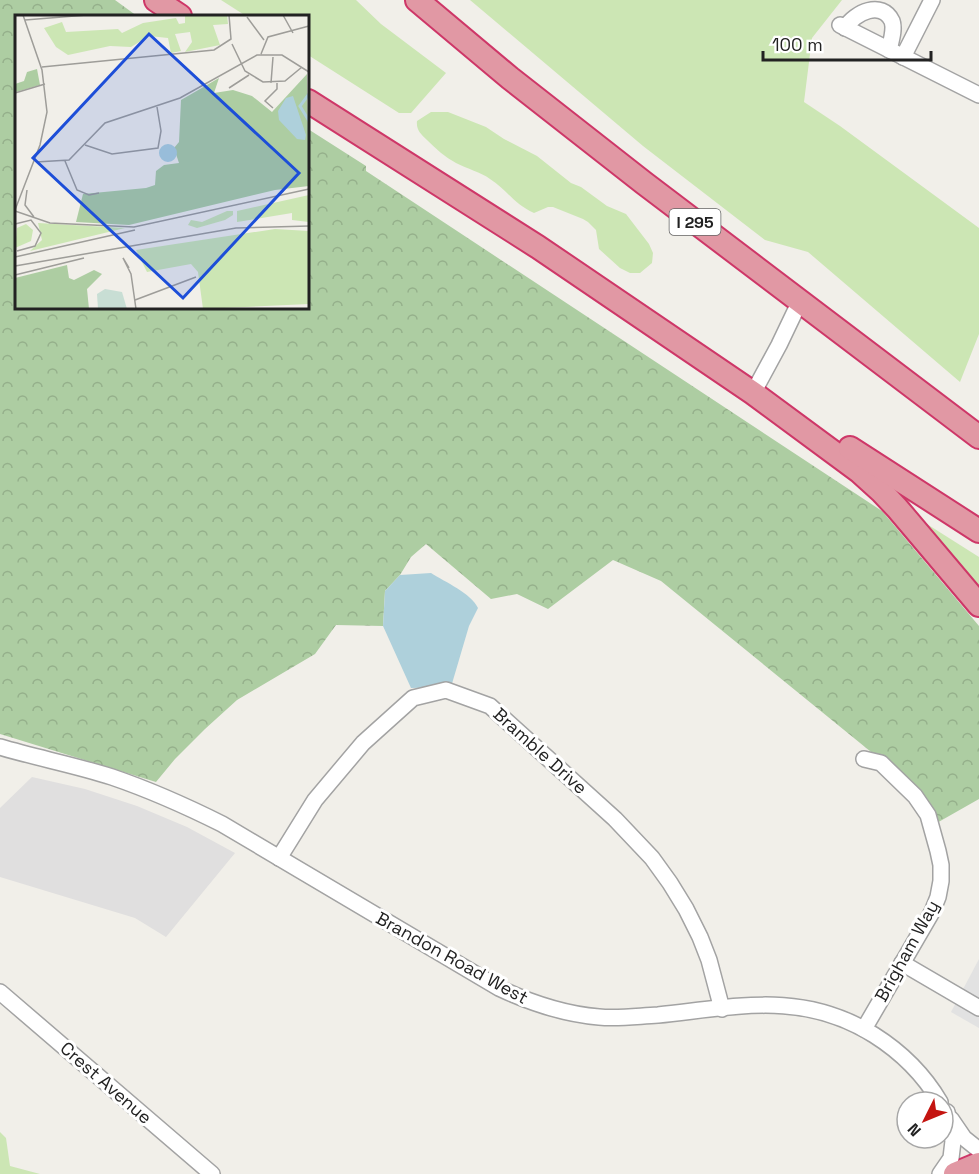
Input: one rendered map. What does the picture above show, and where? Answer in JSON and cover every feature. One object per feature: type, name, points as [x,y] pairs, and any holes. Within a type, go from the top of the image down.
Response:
[{"type":"highway","points":[[156,0],[178,15]]},
{"type":"highway","name":"I 295","points":[[417,0],[510,78],[979,437]]},
{"type":"highway","points":[[309,102],[538,247],[753,393],[870,481],[897,508],[979,605]]},
{"type":"highway","points":[[714,236],[979,421]]},
{"type":"highway","points":[[753,393],[783,406],[979,531]]},
{"type":"highway","points":[[955,1174],[979,1164]]},
{"type":"street","points":[[896,53],[932,0]]},
{"type":"street","points":[[896,53],[892,21],[882,10],[870,9],[861,12],[843,26],[896,53],[979,95]]},
{"type":"street","points":[[753,393],[800,301]]},
{"type":"street","name":"Bramble Drive","points":[[279,858],[315,800],[363,743],[413,698],[446,690],[490,706],[615,819],[645,850],[686,909],[709,960],[722,1009]]},
{"type":"street","name":"Brandon Road West","points":[[0,747],[152,791],[222,824],[499,988],[529,1002],[574,1014],[625,1018],[772,1004],[821,1011],[845,1019],[885,1041],[921,1074],[932,1090]]},
{"type":"street","name":"Brigham Way","points":[[864,759],[881,763],[915,796],[931,821],[941,865],[938,897],[932,912],[864,1029]]},
{"type":"street","points":[[902,963],[977,1002]]},
{"type":"street","name":"Crest Avenue","points":[[0,992],[212,1174]]},
{"type":"street","name":"Brandon Road West","points":[[955,1125],[964,1138],[979,1150]]},
{"type":"street","name":"Brandon Road West","points":[[940,1174],[951,1158],[952,1150]]},
{"type":"shaded area","points":[[32,777],[85,789],[137,806],[187,827],[235,853],[166,937],[135,918],[0,877],[0,808]]},
{"type":"shaded area","points":[[979,959],[979,1028],[951,1012]]},
{"type":"green space","points":[[0,0],[115,0],[136,15],[15,15],[15,309],[309,309],[309,130],[366,166],[366,171],[882,511],[979,626],[979,799],[935,824],[908,782],[661,581],[613,560],[548,609],[517,594],[491,599],[426,544],[411,557],[400,575],[385,591],[383,626],[336,625],[315,654],[237,700],[175,759],[156,782],[0,734]]},
{"type":"green space","points":[[221,0],[356,0],[381,24],[446,73],[411,113],[399,113],[309,56],[309,15],[244,15]]},
{"type":"green space","points":[[470,0],[842,0],[812,38],[804,102],[979,228],[979,334],[960,382],[808,252],[765,240],[643,146]]},
{"type":"green space","points":[[431,112],[448,112],[486,127],[537,156],[571,183],[581,187],[607,206],[626,214],[649,244],[653,253],[652,263],[640,273],[630,273],[620,268],[599,249],[596,230],[588,222],[553,207],[534,213],[496,183],[444,155],[421,134],[417,121]]},
{"type":"green space","points":[[911,514],[979,557],[979,594]]},
{"type":"green space","points":[[0,1132],[6,1138],[10,1166],[40,1174],[0,1174]]},
{"type":"water","points":[[431,573],[470,597],[478,608],[469,626],[451,687],[411,688],[383,626],[385,591],[400,575]]}]
